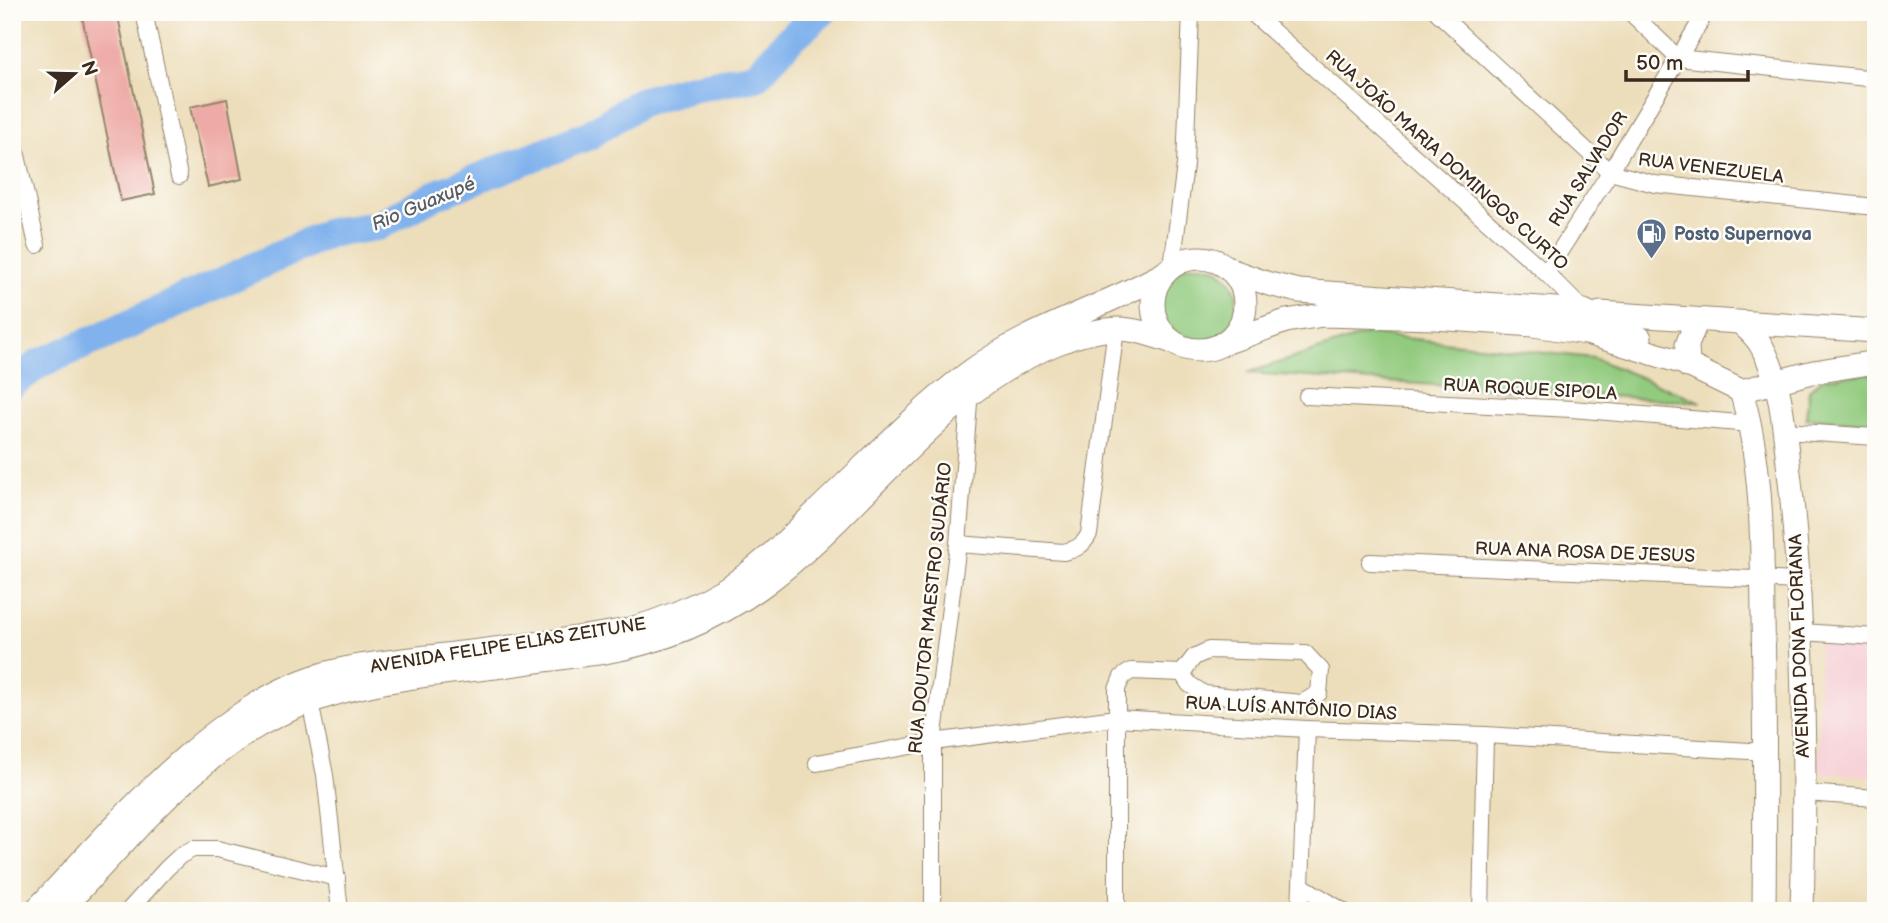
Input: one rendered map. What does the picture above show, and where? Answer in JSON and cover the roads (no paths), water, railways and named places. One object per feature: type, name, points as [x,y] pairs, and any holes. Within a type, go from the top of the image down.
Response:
[{"type":"main road","points":[[1222,344],[1237,329],[1245,309],[1242,287],[1230,270],[1222,263],[1200,257],[1191,258],[1169,269],[1155,290],[1154,309],[1160,328],[1173,342],[1191,349],[1222,344],[1275,324],[1303,317],[1378,315],[1563,329],[1587,333],[1686,365]]},
{"type":"main road","name":"AVENIDA FELIPE ELIAS ZEITUNE","points":[[35,911],[183,759],[232,720],[371,665],[627,630],[655,622],[700,602],[726,589],[768,556],[870,461],[969,382],[1041,331],[1136,289],[1169,269]]},
{"type":"main road","points":[[1230,270],[1299,291],[1876,331]]},
{"type":"main road","points":[[1584,311],[1741,391],[1814,372],[1876,362]]},
{"type":"main road","points":[[1686,365],[1687,345],[1697,320]]},
{"type":"main road","name":"AVENIDA DONA FLORIANA","points":[[1741,323],[1762,346],[1775,382],[1784,431],[1802,632],[1805,793],[1801,911]]},
{"type":"main road","name":"AVENIDA FELIPE ELIAS ZEITUNE","points":[[969,382],[1042,349],[1086,334],[1116,329],[1146,333],[1173,342]]},
{"type":"main road","name":"AVENIDA DONA FLORIANA","points":[[1741,391],[1751,424],[1759,488],[1766,752],[1764,911]]},
{"type":"main road","name":"AVENIDA FELIPE ELIAS ZEITUNE","points":[[60,911],[197,771],[307,691]]},
{"type":"street","points":[[144,12],[179,176]]},
{"type":"street","points":[[1169,269],[1185,165],[1191,12]]},
{"type":"street","name":"RUA JOÃO MARIA DOMINGOS CURTO","points":[[1251,12],[1546,273],[1584,311]]},
{"type":"street","name":"RUA VENEZUELA","points":[[1437,12],[1610,172],[1655,184],[1876,207]]},
{"type":"street","points":[[1630,12],[1678,58],[1876,79]]},
{"type":"street","name":"RUA SALVADOR","points":[[1546,273],[1706,12]]},
{"type":"street","points":[[12,133],[37,245]]},
{"type":"street","points":[[958,544],[1063,552],[1074,550],[1085,541],[1089,534],[1116,329]]},
{"type":"street","name":"RUA DOUTOR MAESTRO SUDÁRIO","points":[[933,911],[933,742],[958,544],[969,382]]},
{"type":"street","name":"RUA ROQUE SIPOLA","points":[[1307,396],[1572,409],[1751,424]]},
{"type":"street","points":[[1784,431],[1876,437]]},
{"type":"street","name":"RUA ANA ROSA DE JESUS","points":[[1370,562],[1798,581]]},
{"type":"street","points":[[1802,632],[1876,637]]},
{"type":"street","points":[[1209,650],[1305,653],[1321,670],[1322,682],[1319,693],[1302,703],[1204,694],[1189,684],[1181,673],[1194,657],[1209,650]]},
{"type":"street","points":[[1118,911],[1117,689],[1125,673],[1131,671],[1181,673]]},
{"type":"street","points":[[307,691],[325,775],[340,911]]},
{"type":"street","name":"RUA LUÍS ANTÔNIO DIAS","points":[[817,763],[933,742],[1116,718],[1307,729],[1485,735],[1766,752]]},
{"type":"street","points":[[1300,911],[1307,729]]},
{"type":"street","points":[[1481,911],[1485,735]]},
{"type":"street","points":[[1805,793],[1876,798]]},
{"type":"street","points":[[128,911],[181,855],[193,849],[218,849],[337,878]]},
{"type":"street","points":[[1302,886],[1343,911]]},
{"type":"waterway","name":"Rio Guaxupé","points":[[12,384],[40,363],[329,233],[378,226],[435,195],[589,135],[640,102],[691,88],[756,76],[790,39],[822,12]]},
{"type":"place","name":"Posto Supernova","points":[[1651,261]]}]
